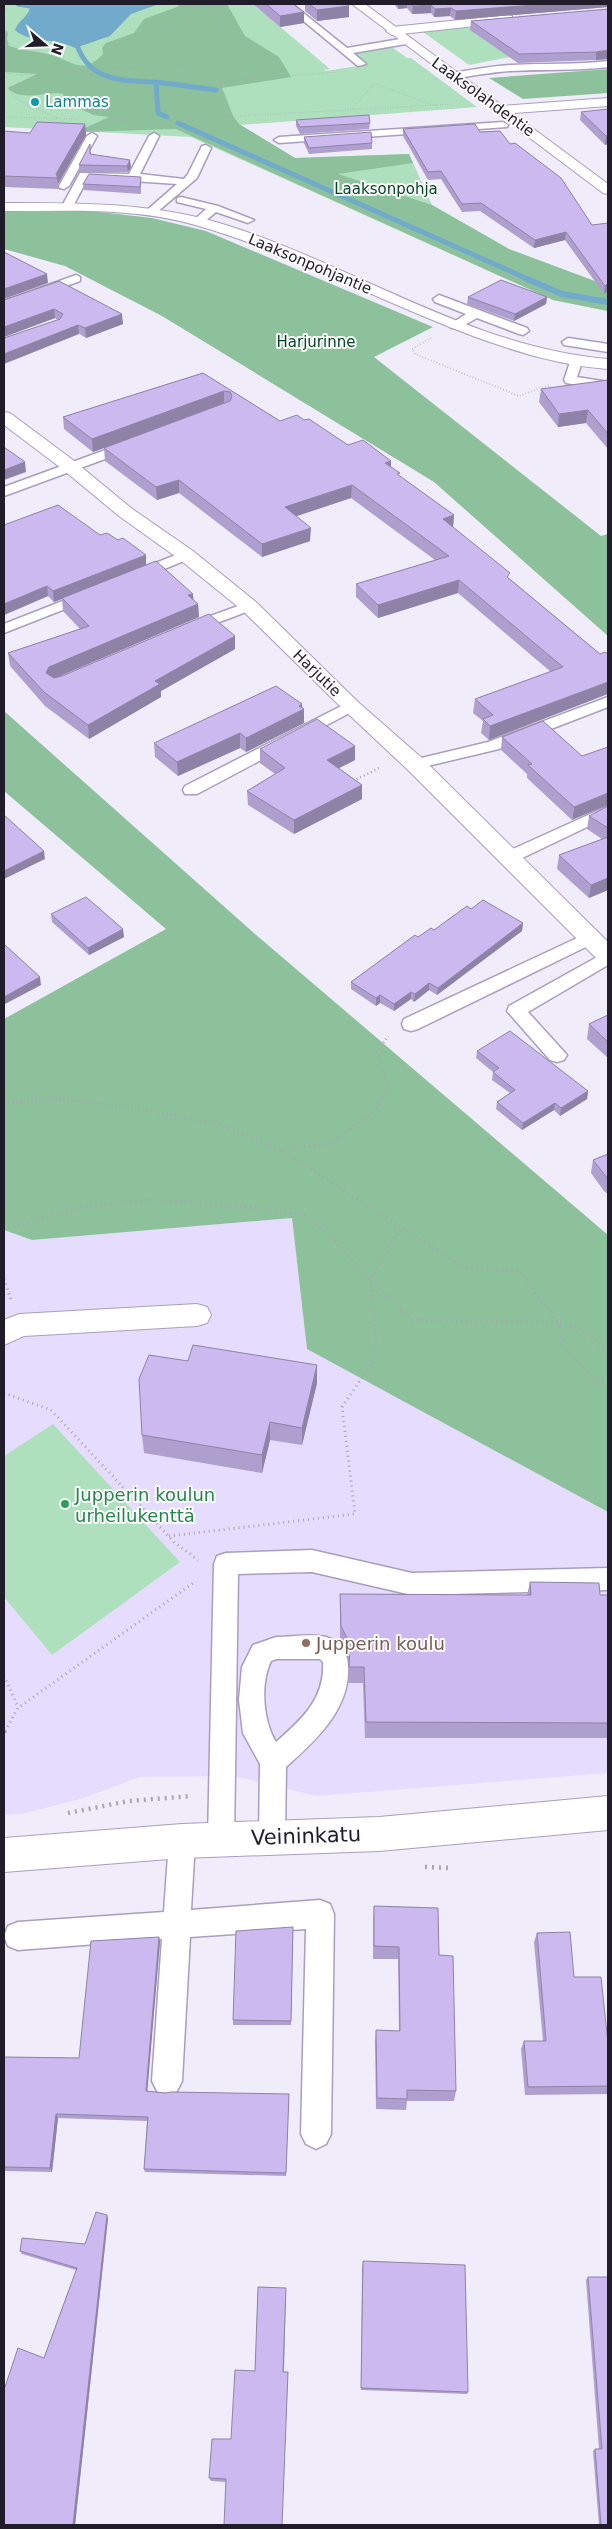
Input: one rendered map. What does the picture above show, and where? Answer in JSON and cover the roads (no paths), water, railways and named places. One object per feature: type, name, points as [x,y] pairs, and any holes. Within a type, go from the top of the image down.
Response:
[{"type":"street","name":"Laaksolahdentie","points":[[358,4],[608,190]]},
{"type":"street","points":[[392,31],[519,18]]},
{"type":"street","points":[[500,110],[608,102]]},
{"type":"street","name":"Laaksonpohjantie","points":[[4,207],[60,206],[152,211],[199,221],[237,233],[455,325],[539,354],[576,362],[608,364]]},
{"type":"street","name":"Harjutie","points":[[4,418],[72,467],[125,512],[186,555],[249,606],[351,706],[409,759],[608,956]]},
{"type":"street","points":[[4,1334],[19,1325],[197,1315]]},
{"type":"street","name":"Veininkatu","points":[[4,1855],[182,1841],[379,1834],[608,1813]]},
{"type":"lane","points":[[289,6],[310,6]]},
{"type":"lane","points":[[289,6],[361,64]]},
{"type":"lane","points":[[345,51],[406,41]]},
{"type":"lane","points":[[454,76],[508,68],[554,66],[574,68],[608,64]]},
{"type":"lane","points":[[279,140],[503,125]]},
{"type":"lane","points":[[419,130],[424,141]]},
{"type":"lane","points":[[60,206],[92,136]]},
{"type":"lane","points":[[133,177],[154,136]]},
{"type":"lane","points":[[152,211],[193,176],[206,148]]},
{"type":"lane","points":[[60,206],[84,175],[186,182]]},
{"type":"lane","points":[[181,200],[214,208],[248,220]]},
{"type":"lane","points":[[199,221],[214,208]]},
{"type":"lane","points":[[4,306],[76,279]]},
{"type":"lane","points":[[439,299],[523,331]]},
{"type":"lane","points":[[455,325],[476,313]]},
{"type":"lane","points":[[568,342],[608,348]]},
{"type":"lane","points":[[576,362],[570,380],[608,386]]},
{"type":"lane","points":[[4,492],[144,440]]},
{"type":"lane","points":[[120,582],[186,555]]},
{"type":"lane","points":[[4,629],[102,589]]},
{"type":"lane","points":[[174,636],[249,606]]},
{"type":"lane","points":[[409,759],[493,746],[608,702]]},
{"type":"lane","points":[[191,790],[351,706]]},
{"type":"lane","points":[[508,858],[608,811]]},
{"type":"lane","points":[[411,1024],[590,938]]},
{"type":"lane","points":[[557,1055],[516,1011],[608,956]]},
{"type":"lane","points":[[221,1840],[218,1567],[312,1561],[412,1584],[608,1579]]},
{"type":"lane","points":[[272,1838],[273,1762],[256,1733],[252,1700],[255,1667],[262,1653],[276,1648],[324,1648],[335,1656],[336,1682],[329,1703],[299,1738],[273,1762]]},
{"type":"lane","points":[[167,2082],[182,1841]]},
{"type":"lane","points":[[18,1936],[320,1914],[316,2134]]},
{"type":"water","points":[[30,4],[159,4],[131,14],[110,36],[75,48],[28,37],[15,30],[29,12]]},
{"type":"waterway","points":[[18,4],[42,8]]},
{"type":"waterway","points":[[74,35],[85,61],[104,75],[128,81],[156,82]]},
{"type":"waterway","points":[[156,82],[216,90]]},
{"type":"waterway","points":[[156,82],[158,113],[167,117]]},
{"type":"waterway","points":[[178,123],[530,280]]},
{"type":"waterway","points":[[527,279],[562,294],[608,302]]},
{"type":"place","name":"Lammas","points":[[35,102]]},
{"type":"place","name":"Jupperin koulun urheilukenttä","points":[[65,1504]]},
{"type":"place","name":"Jupperin koulu","points":[[306,1643]]},
{"type":"park label","name":"Laaksonpohja","points":[[386,189]]},
{"type":"park label","name":"Harjurinne","points":[[316,342]]}]
